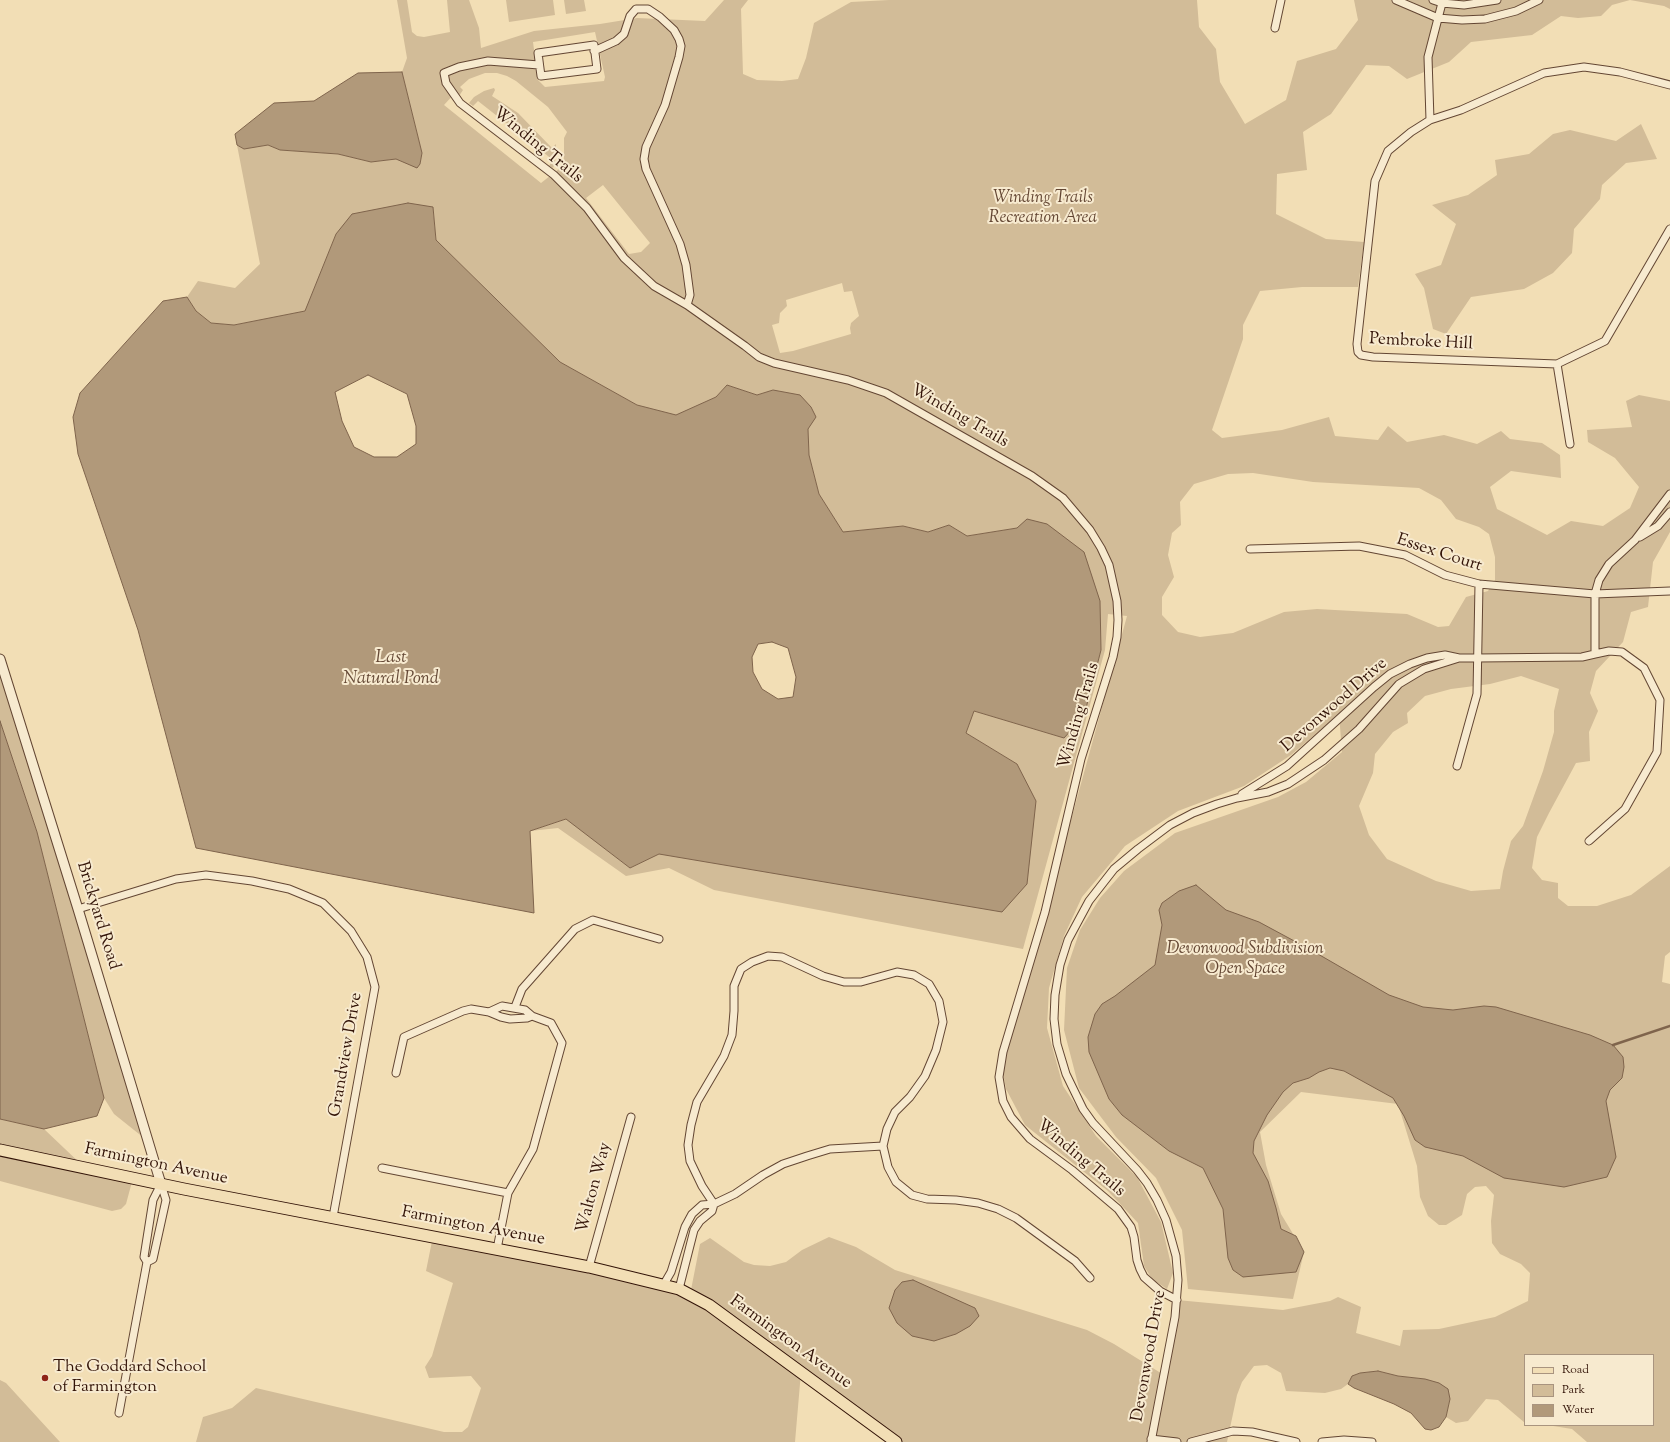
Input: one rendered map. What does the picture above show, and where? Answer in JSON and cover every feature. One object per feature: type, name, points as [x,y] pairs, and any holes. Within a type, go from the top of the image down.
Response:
[{"type":"main road","name":"Farmington Avenue","points":[[0,1150],[161,1184],[589,1267],[664,1284],[679,1289],[709,1305],[896,1442]]},
{"type":"street","points":[[1275,28],[1281,0]]},
{"type":"street","points":[[1396,0],[1438,18],[1462,20],[1485,19],[1516,11],[1539,0]]},
{"type":"street","points":[[1433,0],[1442,3],[1464,5],[1497,0]]},
{"type":"street","points":[[1430,120],[1428,57],[1442,3]]},
{"type":"street","points":[[594,51],[616,41],[624,34],[630,16],[636,9],[648,9],[660,17],[674,30],[679,39],[681,46],[679,58],[665,105],[646,147],[644,159],[646,169],[680,244],[686,265],[690,295],[687,305]]},
{"type":"street","points":[[594,45],[597,69],[541,76],[539,65],[538,53],[594,45]]},
{"type":"street","name":"Winding Trails","points":[[539,65],[488,62],[459,67],[444,73],[446,83],[460,103],[554,175],[587,208],[624,258],[654,286],[687,305],[759,357],[774,363],[856,382],[886,393],[1032,476],[1063,498],[1076,512],[1102,548],[1109,565],[1114,584],[1118,620],[1117,637],[1081,759],[1045,912],[1003,1052],[999,1077],[1003,1101],[1011,1117],[1030,1139],[1072,1170],[1118,1209],[1131,1227],[1137,1260],[1144,1277],[1160,1291],[1178,1300]]},
{"type":"street","name":"Pembroke Hill","points":[[1670,85],[1620,72],[1584,67],[1544,73],[1461,110],[1430,120],[1411,132],[1388,151],[1374,181],[1357,344],[1358,352],[1361,355],[1373,357],[1557,364],[1605,341],[1670,228]]},
{"type":"street","points":[[1557,364],[1570,444]]},
{"type":"street","points":[[1595,654],[1595,594],[1599,580],[1609,564],[1635,540],[1670,494]]},
{"type":"street","points":[[1635,540],[1658,526],[1670,512]]},
{"type":"street","name":"Essex Court","points":[[1250,549],[1359,546],[1405,555],[1445,575],[1479,584],[1595,594],[1670,591]]},
{"type":"street","points":[[1457,766],[1477,694],[1479,584]]},
{"type":"street","name":"Devonwood Drive","points":[[1237,798],[1287,766],[1374,687],[1390,674],[1410,664],[1427,658],[1445,655],[1459,658],[1582,657],[1609,651],[1622,652],[1644,668],[1660,700],[1657,752],[1625,809],[1589,842]]},
{"type":"street","name":"Devonwood Drive","points":[[1151,1440],[1173,1333],[1178,1300],[1177,1268],[1173,1241],[1157,1200],[1137,1170],[1090,1119],[1073,1091],[1066,1074],[1057,1044],[1054,1019],[1055,995],[1060,965],[1068,940],[1089,901],[1114,869],[1170,825],[1193,813],[1237,798],[1268,792],[1288,784],[1324,760],[1359,729],[1399,684],[1424,670],[1459,658]]},
{"type":"street","name":"Brickyard Road","points":[[0,659],[78,909],[161,1184]]},
{"type":"street","name":"Grandview Drive","points":[[78,909],[176,879],[206,875],[252,881],[289,889],[323,903],[351,931],[367,957],[375,987],[333,1217]]},
{"type":"street","points":[[515,1007],[522,990],[575,929],[593,920],[659,939]]},
{"type":"street","points":[[679,1289],[694,1230],[700,1221],[712,1211],[714,1204],[702,1186],[690,1162],[688,1145],[697,1102],[724,1056],[732,1035],[734,986],[741,969],[752,962],[768,956],[782,957],[823,976],[844,982],[861,982],[897,972],[914,975],[929,984],[939,1001],[943,1022],[936,1050],[925,1076],[910,1096],[895,1112],[887,1129],[884,1146],[888,1167],[896,1182],[912,1195],[927,1199],[956,1200],[978,1203],[998,1209],[1016,1218],[1075,1261],[1090,1278]]},
{"type":"street","points":[[488,1012],[502,1006],[515,1007],[525,1010],[532,1016],[551,1023],[562,1043],[533,1149],[508,1193],[497,1249]]},
{"type":"street","points":[[396,1073],[404,1037],[463,1011],[471,1009],[488,1012],[510,1019],[527,1018],[532,1016]]},
{"type":"street","name":"Walton Way","points":[[589,1267],[631,1117]]},
{"type":"street","points":[[664,1284],[670,1272],[685,1227],[692,1214],[702,1204],[714,1204],[735,1194],[763,1175],[783,1164],[801,1158],[830,1149],[884,1146]]},
{"type":"street","points":[[382,1168],[508,1193]]},
{"type":"street","points":[[119,1414],[147,1262],[144,1257],[153,1200],[161,1184]]},
{"type":"street","points":[[147,1262],[153,1259],[166,1200],[161,1184]]},
{"type":"street","points":[[1191,1442],[1233,1430],[1252,1432],[1296,1442]]},
{"type":"street","points":[[1151,1440],[1177,1442]]},
{"type":"street","points":[[1322,1442],[1344,1440],[1372,1442]]},
{"type":"green space","points":[[397,0],[407,0],[412,32],[417,36],[424,37],[450,32],[447,0],[469,0],[479,28],[481,48],[534,31],[600,24],[637,18],[705,21],[724,0],[748,0],[741,9],[743,74],[757,80],[782,81],[798,79],[806,58],[814,23],[851,2],[889,0],[1197,0],[1199,27],[1216,49],[1220,82],[1245,124],[1286,100],[1297,61],[1336,49],[1358,20],[1354,0],[1630,0],[1612,5],[1601,16],[1578,18],[1561,16],[1532,35],[1471,42],[1449,62],[1407,79],[1389,66],[1366,65],[1331,114],[1303,132],[1307,170],[1277,174],[1276,214],[1326,239],[1364,242],[1358,287],[1302,287],[1260,291],[1243,325],[1243,339],[1212,430],[1222,438],[1282,430],[1329,417],[1335,436],[1378,440],[1388,426],[1407,442],[1444,435],[1477,444],[1501,431],[1510,439],[1542,443],[1560,455],[1561,478],[1511,471],[1490,487],[1497,509],[1547,535],[1571,521],[1603,526],[1630,508],[1639,487],[1615,458],[1588,442],[1587,430],[1632,427],[1626,401],[1639,395],[1670,401],[1670,532],[1653,562],[1648,607],[1631,612],[1623,642],[1596,671],[1590,693],[1598,711],[1589,732],[1590,761],[1576,763],[1537,837],[1532,868],[1542,880],[1558,883],[1558,898],[1568,906],[1597,906],[1631,895],[1670,866],[1670,952],[1665,956],[1662,982],[1670,984],[1670,1442],[1587,1442],[1572,1429],[1553,1426],[1654,1426],[1654,1354],[1524,1354],[1524,1422],[1498,1400],[1486,1399],[1468,1421],[1456,1423],[1446,1417],[1450,1399],[1425,1379],[1398,1376],[1378,1371],[1360,1373],[1352,1376],[1348,1384],[1341,1389],[1325,1393],[1286,1391],[1281,1373],[1267,1365],[1254,1366],[1242,1382],[1237,1395],[1227,1442],[896,1442],[801,1372],[795,1442],[196,1442],[203,1417],[232,1408],[256,1388],[444,1432],[462,1432],[468,1427],[481,1388],[471,1376],[429,1378],[425,1367],[432,1356],[453,1283],[426,1271],[433,1236],[690,1295],[700,1244],[710,1238],[744,1262],[754,1265],[770,1266],[786,1262],[802,1250],[829,1237],[856,1247],[895,1270],[1087,1330],[1114,1344],[1164,1375],[1177,1300],[1283,1310],[1330,1301],[1338,1297],[1361,1307],[1356,1333],[1400,1346],[1403,1330],[1439,1329],[1495,1317],[1528,1301],[1530,1273],[1521,1264],[1500,1254],[1492,1243],[1491,1221],[1494,1195],[1486,1186],[1475,1187],[1467,1194],[1462,1215],[1446,1225],[1439,1225],[1428,1216],[1420,1197],[1417,1166],[1398,1104],[1301,1092],[1260,1132],[1266,1165],[1281,1214],[1304,1252],[1293,1299],[1188,1289],[1182,1230],[1156,1178],[1116,1137],[1079,1088],[1064,1030],[1067,968],[1080,930],[1100,898],[1124,871],[1175,833],[1278,797],[1306,782],[1342,752],[1339,714],[1291,755],[1244,786],[1178,811],[1125,846],[1082,897],[1064,936],[1049,988],[1047,1028],[1063,1086],[1096,1136],[1137,1177],[1161,1222],[1173,1273],[1167,1289],[1152,1279],[1144,1266],[1138,1223],[1108,1191],[1025,1125],[1006,1089],[1003,1073],[1012,1027],[1040,933],[1127,616],[1108,614],[1105,650],[1023,949],[714,890],[669,868],[626,876],[558,828],[530,831],[567,819],[630,868],[659,854],[1017,764],[966,733],[974,711],[1064,738],[1084,716],[1101,650],[1100,601],[1017,528],[967,536],[949,525],[928,532],[903,526],[843,532],[819,494],[809,455],[808,429],[773,390],[757,395],[727,385],[716,397],[676,416],[637,405],[560,362],[436,240],[433,207],[336,234],[306,311],[234,325],[211,323],[196,311],[187,297],[198,281],[235,288],[260,264],[237,145],[244,149],[268,145],[280,150],[338,154],[371,162],[396,159],[420,164],[422,153],[402,72],[407,58]],"holes":[[[595,32],[605,77],[604,81],[545,87],[538,80],[533,42]],[[485,73],[497,73],[507,76],[516,81],[548,107],[567,132],[564,138],[564,165],[541,183],[444,105],[455,93],[459,96],[463,90],[460,87],[469,79]],[[603,185],[650,243],[641,252],[629,254],[586,198]],[[842,283],[844,292],[852,291],[859,316],[851,323],[851,334],[793,351],[780,353],[772,325],[779,323],[780,313],[787,306],[786,300]],[[1253,473],[1313,482],[1419,488],[1441,500],[1456,519],[1479,527],[1489,534],[1495,557],[1495,580],[1488,591],[1466,597],[1449,626],[1438,627],[1407,614],[1317,609],[1284,612],[1233,633],[1200,637],[1178,632],[1162,615],[1162,597],[1174,577],[1168,555],[1172,533],[1181,525],[1180,502],[1194,484],[1228,474]],[[1521,676],[1559,689],[1554,711],[1554,732],[1543,771],[1523,826],[1511,841],[1500,889],[1471,891],[1436,881],[1387,859],[1369,835],[1359,806],[1373,773],[1375,754],[1393,732],[1408,723],[1407,713],[1425,696],[1451,689],[1490,684]]]},
{"type":"green space","points":[[506,0],[553,0],[555,15],[509,22]]},
{"type":"green space","points":[[564,0],[584,0],[586,11],[566,14]]},
{"type":"green space","points":[[1630,0],[1670,0],[1670,9],[1664,6]]},
{"type":"green space","points":[[494,88],[495,90],[492,96],[518,113],[552,148],[556,144],[555,163],[553,168],[549,166],[553,160],[478,101],[473,106],[469,103],[474,97],[484,91]]},
{"type":"green space","points":[[1641,124],[1657,159],[1626,163],[1602,185],[1600,199],[1574,229],[1572,253],[1553,273],[1524,289],[1471,297],[1446,334],[1433,329],[1424,288],[1415,274],[1441,265],[1456,224],[1432,205],[1468,195],[1497,175],[1495,160],[1529,154],[1553,134],[1570,130],[1616,141]]},
{"type":"green space","points":[[0,659],[149,1142],[114,1114],[104,1098],[37,832],[0,721]]},
{"type":"green space","points":[[0,1119],[44,1129],[84,1167],[133,1178],[126,1204],[121,1209],[112,1211],[0,1181]]},
{"type":"green space","points":[[0,1380],[6,1383],[60,1442],[0,1442]]},
{"type":"water","points":[[402,72],[422,153],[420,164],[417,168],[396,159],[371,162],[338,154],[280,150],[268,145],[244,149],[237,145],[235,134],[274,103],[314,101],[358,73]]},
{"type":"water","name":"Last Natural Pond","points":[[408,203],[433,207],[436,240],[560,362],[637,405],[676,415],[716,397],[727,385],[757,395],[773,390],[800,395],[811,407],[816,417],[808,429],[809,455],[819,494],[843,532],[903,526],[928,532],[949,525],[967,536],[1017,528],[1027,519],[1047,524],[1084,552],[1100,601],[1101,650],[1084,716],[1064,738],[974,711],[966,733],[1017,764],[1036,801],[1027,884],[1002,912],[659,854],[630,868],[566,819],[530,831],[534,913],[196,848],[138,630],[78,454],[73,417],[80,393],[163,301],[187,297],[196,311],[211,323],[234,325],[305,311],[336,234],[352,214]],"holes":[[[368,375],[407,394],[416,426],[416,444],[397,457],[374,457],[354,447],[342,421],[335,392]],[[772,642],[788,648],[796,677],[793,697],[778,699],[762,689],[753,672],[752,657],[758,644]]]},
{"type":"water","points":[[0,721],[37,832],[104,1098],[97,1116],[44,1129],[0,1119]]},
{"type":"water","points":[[1196,885],[1226,910],[1259,922],[1389,995],[1423,1007],[1453,1010],[1484,1006],[1496,1007],[1590,1035],[1613,1045],[1623,1057],[1624,1067],[1622,1078],[1610,1090],[1606,1101],[1616,1157],[1607,1177],[1564,1187],[1504,1178],[1463,1156],[1425,1147],[1415,1140],[1404,1116],[1393,1098],[1344,1071],[1330,1068],[1309,1078],[1293,1083],[1283,1092],[1267,1115],[1254,1141],[1253,1153],[1268,1181],[1281,1229],[1296,1236],[1304,1252],[1296,1272],[1243,1277],[1233,1270],[1228,1258],[1223,1209],[1203,1168],[1169,1151],[1122,1115],[1109,1099],[1089,1052],[1088,1037],[1095,1014],[1102,1004],[1115,996],[1155,965],[1162,925],[1159,910],[1162,903],[1179,891]]},
{"type":"water","points":[[913,1280],[975,1308],[979,1316],[970,1326],[956,1334],[934,1341],[912,1336],[897,1323],[889,1308],[895,1290],[902,1282]]},
{"type":"water","points":[[1378,1371],[1398,1376],[1425,1379],[1439,1383],[1448,1389],[1450,1399],[1446,1417],[1439,1427],[1431,1430],[1425,1429],[1411,1413],[1348,1384],[1352,1376],[1360,1373]]},
{"type":"waterway","points":[[1613,1045],[1670,1026]]},
{"type":"place","name":"The Goddard School of Farmington","points":[[45,1378]]},
{"type":"park label","name":"Winding Trails Recreation Area","points":[[1043,209]]},
{"type":"park label","name":"Devonwood Subdivision Open Space","points":[[1245,960]]}]
